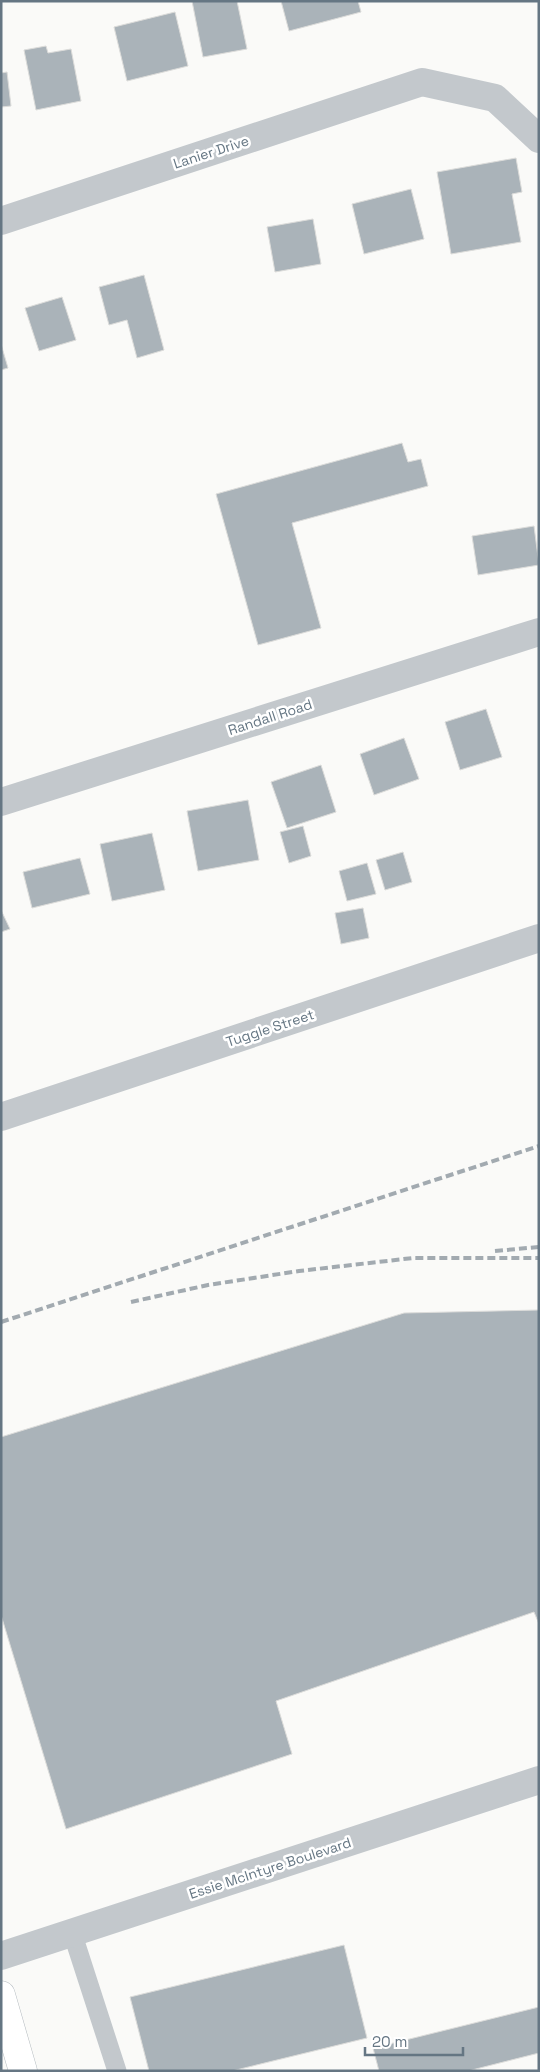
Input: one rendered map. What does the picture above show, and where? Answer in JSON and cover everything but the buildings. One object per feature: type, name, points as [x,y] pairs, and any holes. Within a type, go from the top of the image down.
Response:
[{"type":"street","name":"Lanier Drive","points":[[1,221],[422,82],[494,98],[539,139]]},
{"type":"street","name":"Randall Road","points":[[1,802],[539,632]]},
{"type":"street","name":"Tuggle Street","points":[[1,1117],[539,938]]},
{"type":"street","name":"Essie McIntyre Boulevard","points":[[1,1956],[539,1780]]},
{"type":"street","points":[[1,1995],[23,2071]]},
{"type":"lane","points":[[72,1932],[117,2071]]},
{"type":"railway","points":[[1,1322],[539,1146]]},
{"type":"railway","points":[[495,1251],[539,1247]]},
{"type":"railway","points":[[131,1302],[208,1285],[299,1271],[413,1258],[539,1258]]}]
